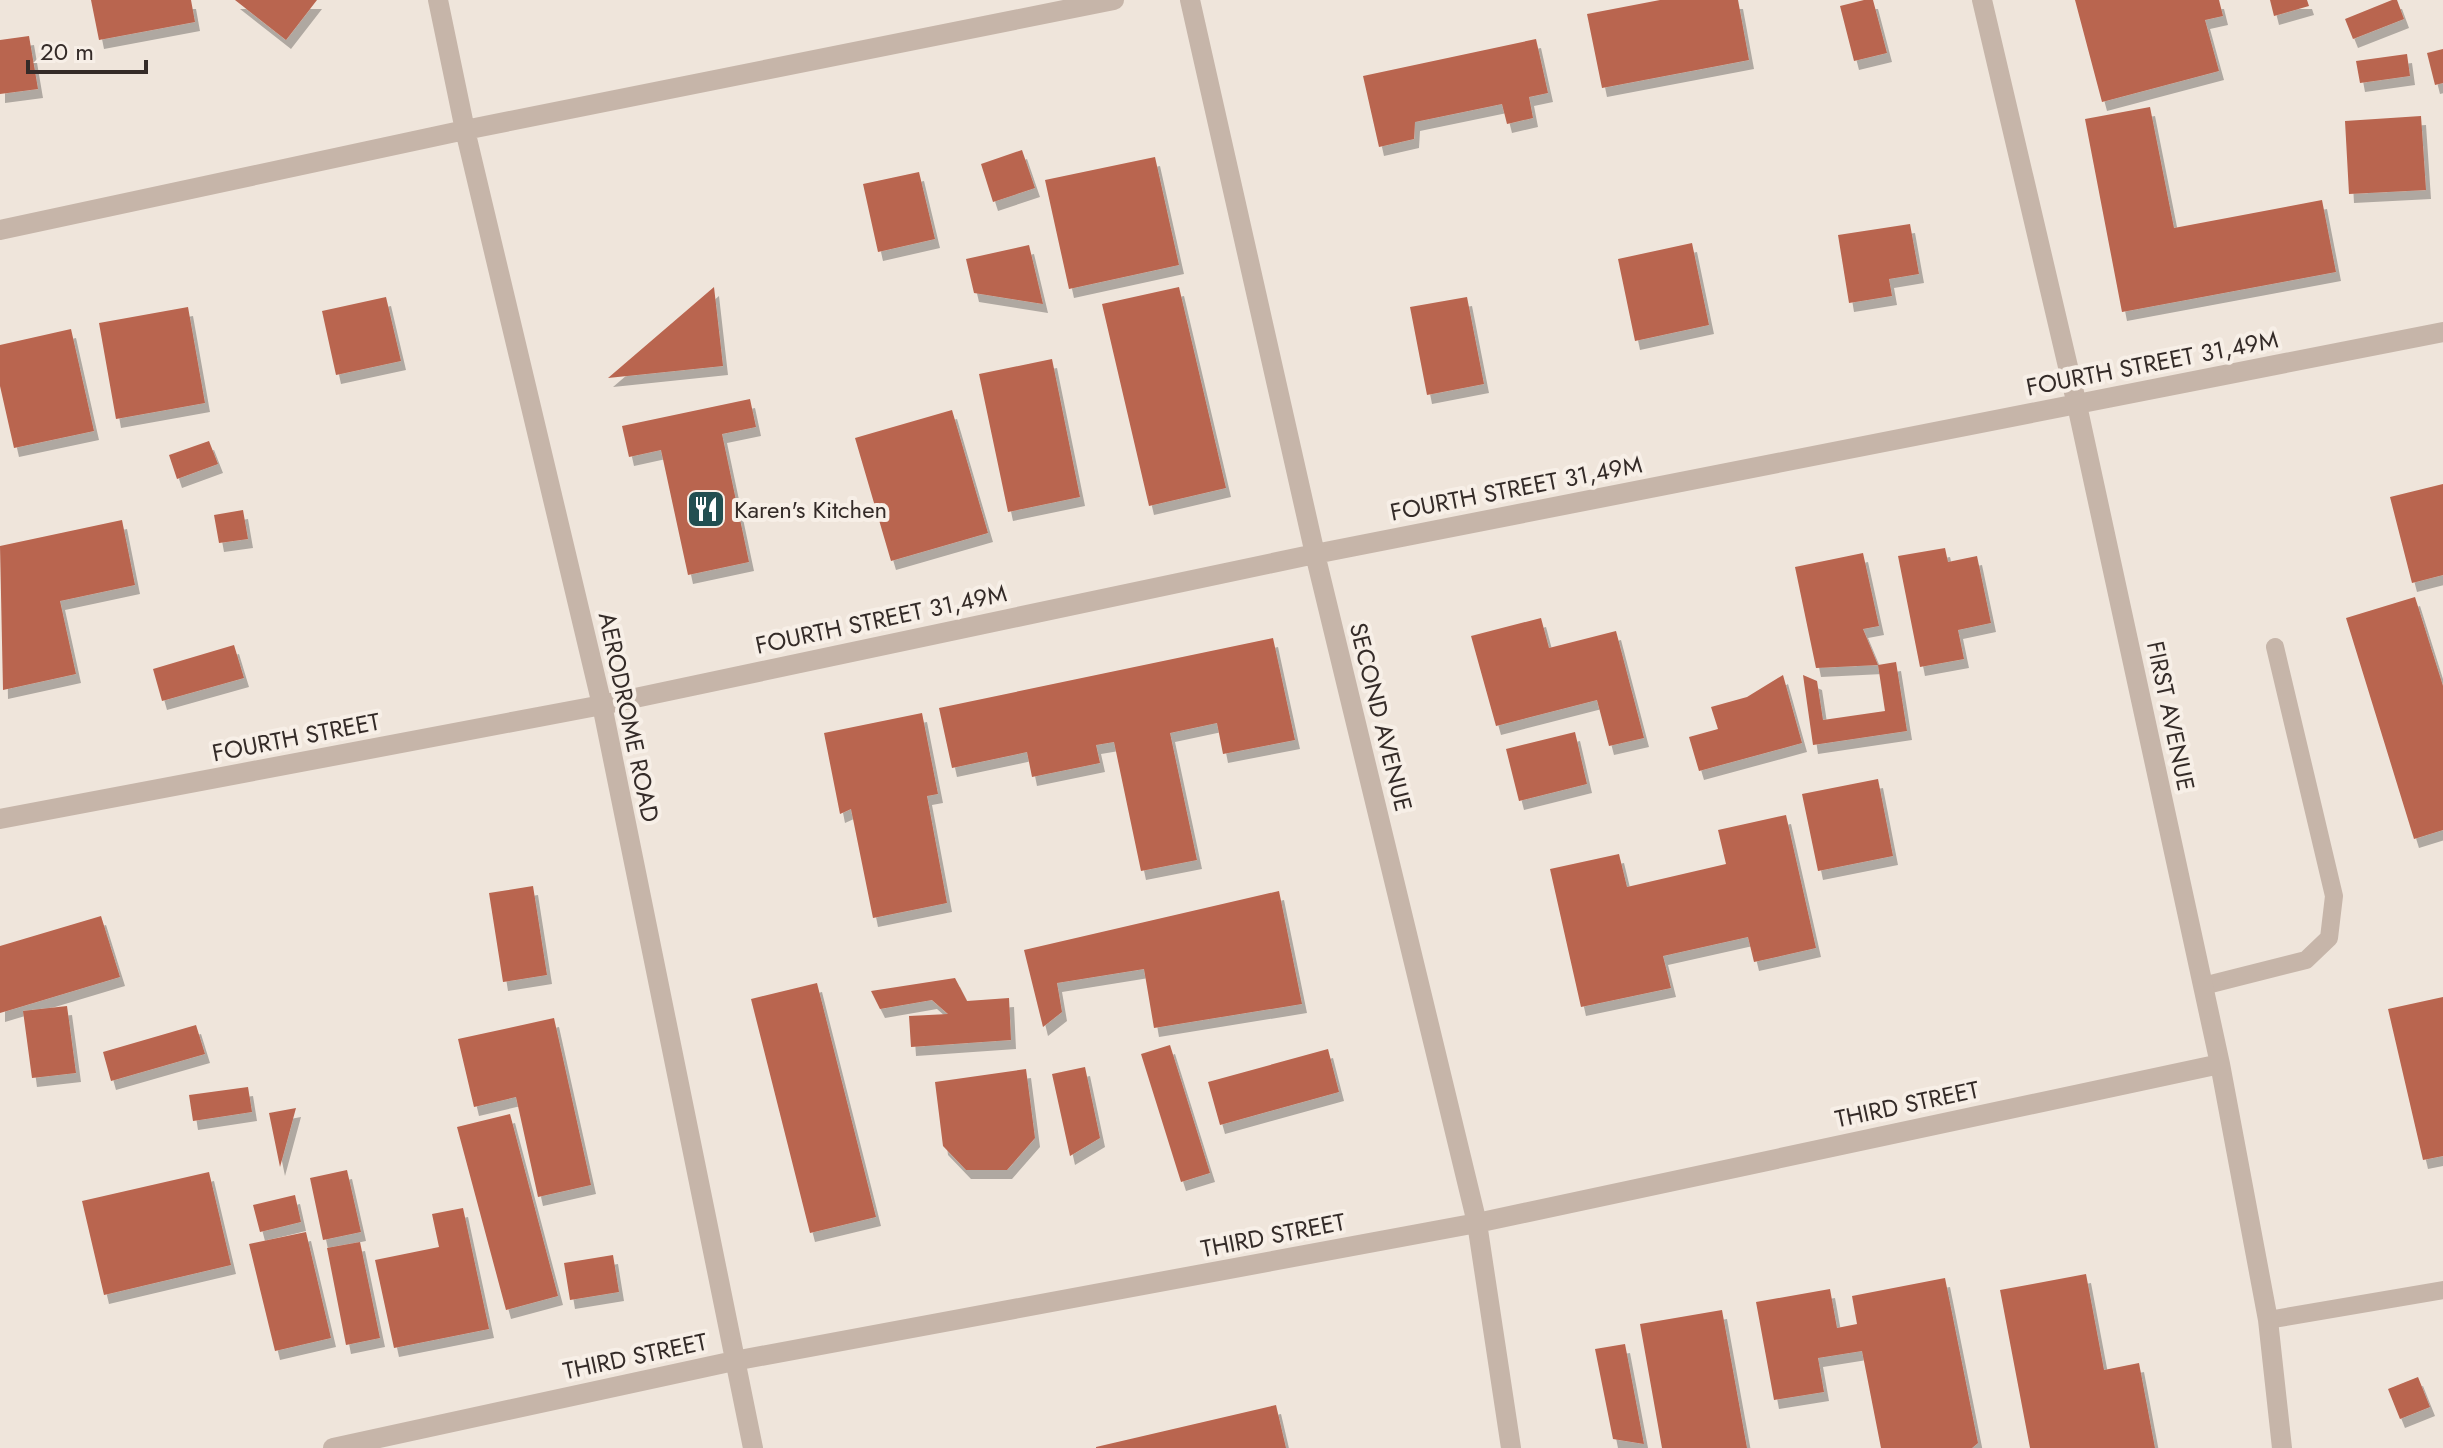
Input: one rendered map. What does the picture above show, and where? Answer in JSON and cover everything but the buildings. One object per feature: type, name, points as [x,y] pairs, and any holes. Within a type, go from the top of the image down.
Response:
[{"type":"street","name":"AERODROME ROAD","points":[[438,0],[465,130],[602,705],[753,1448]]},
{"type":"street","points":[[0,230],[465,130],[1114,0]]},
{"type":"street","name":"SECOND AVENUE","points":[[1190,0],[1315,554],[1477,1223],[1511,1448]]},
{"type":"street","name":"FIRST AVENUE","points":[[1982,0],[2077,405],[2220,1064],[2268,1320],[2282,1448]]},
{"type":"street","name":"FOURTH STREET 31,49M","points":[[602,705],[1315,554],[2443,332]]},
{"type":"street","name":"FOURTH STREET","points":[[0,819],[602,705]]},
{"type":"street","name":"THIRD STREET","points":[[333,1448],[734,1361],[1477,1223],[2220,1064]]},
{"type":"lane","points":[[2203,986],[2306,960],[2329,938],[2334,896],[2275,647]]},
{"type":"lane","points":[[2268,1320],[2443,1290]]},
{"type":"place","name":"Karen's Kitchen","points":[[706,509]]}]
